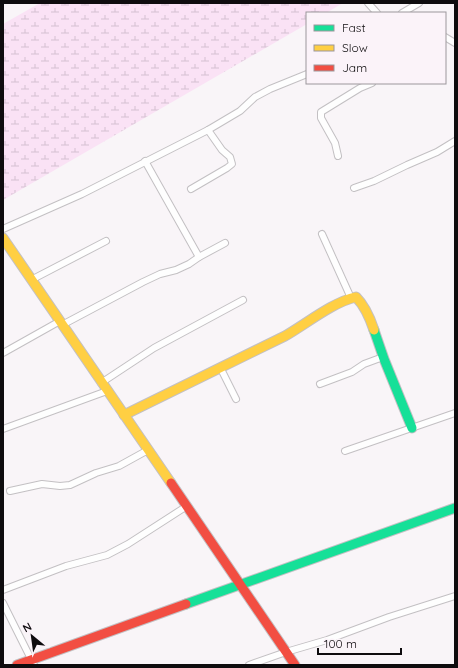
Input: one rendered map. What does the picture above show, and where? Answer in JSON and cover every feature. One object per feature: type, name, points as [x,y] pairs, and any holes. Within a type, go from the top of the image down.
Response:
[{"type":"street","points":[[368,3],[376,12]]},
{"type":"street","points":[[404,12],[419,3]]},
{"type":"street","points":[[3,229],[82,194],[208,130],[240,111],[255,97],[270,88],[306,74]]},
{"type":"street","points":[[338,156],[335,143],[321,118],[321,112],[349,94],[370,84]]},
{"type":"street","points":[[191,189],[232,164],[230,157],[222,150],[208,130]]},
{"type":"street","points":[[354,188],[374,181],[436,152],[455,141]]},
{"type":"street","points":[[145,161],[199,257]]},
{"type":"street","points":[[322,234],[351,298]]},
{"type":"street","points":[[3,238],[295,665]]},
{"type":"street","points":[[31,280],[106,241]]},
{"type":"street","points":[[3,353],[143,282],[160,274],[176,270],[189,264],[225,243]]},
{"type":"street","points":[[124,415],[285,336],[325,310],[356,297],[360,300],[412,428]]},
{"type":"street","points":[[101,383],[154,348],[243,300]]},
{"type":"street","points":[[320,384],[352,372],[364,364],[383,357]]},
{"type":"street","points":[[220,367],[236,399]]},
{"type":"street","points":[[3,429],[107,391]]},
{"type":"street","points":[[345,451],[455,413]]},
{"type":"street","points":[[10,491],[42,484],[60,486],[70,485],[118,466],[148,450]]},
{"type":"street","points":[[3,590],[66,566],[107,555],[128,544],[187,506]]},
{"type":"street","points":[[17,665],[33,662],[240,585],[455,508]]},
{"type":"street","points":[[249,665],[455,596]]},
{"type":"street","points":[[3,603],[33,662]]},
{"type":"green space","points":[[40,3],[343,3],[328,12],[306,12],[306,25],[3,200],[3,24]]},
{"type":"traffic: fast","points":[[374,330],[412,428]]},
{"type":"traffic: fast","points":[[186,604],[455,508]]},
{"type":"traffic: slow","points":[[3,238],[171,483]]},
{"type":"traffic: slow","points":[[124,415],[285,336],[329,308],[347,300],[356,297],[367,312],[374,330]]},
{"type":"traffic: jam","points":[[171,483],[295,665]]},
{"type":"traffic: jam","points":[[17,665],[186,604]]}]
